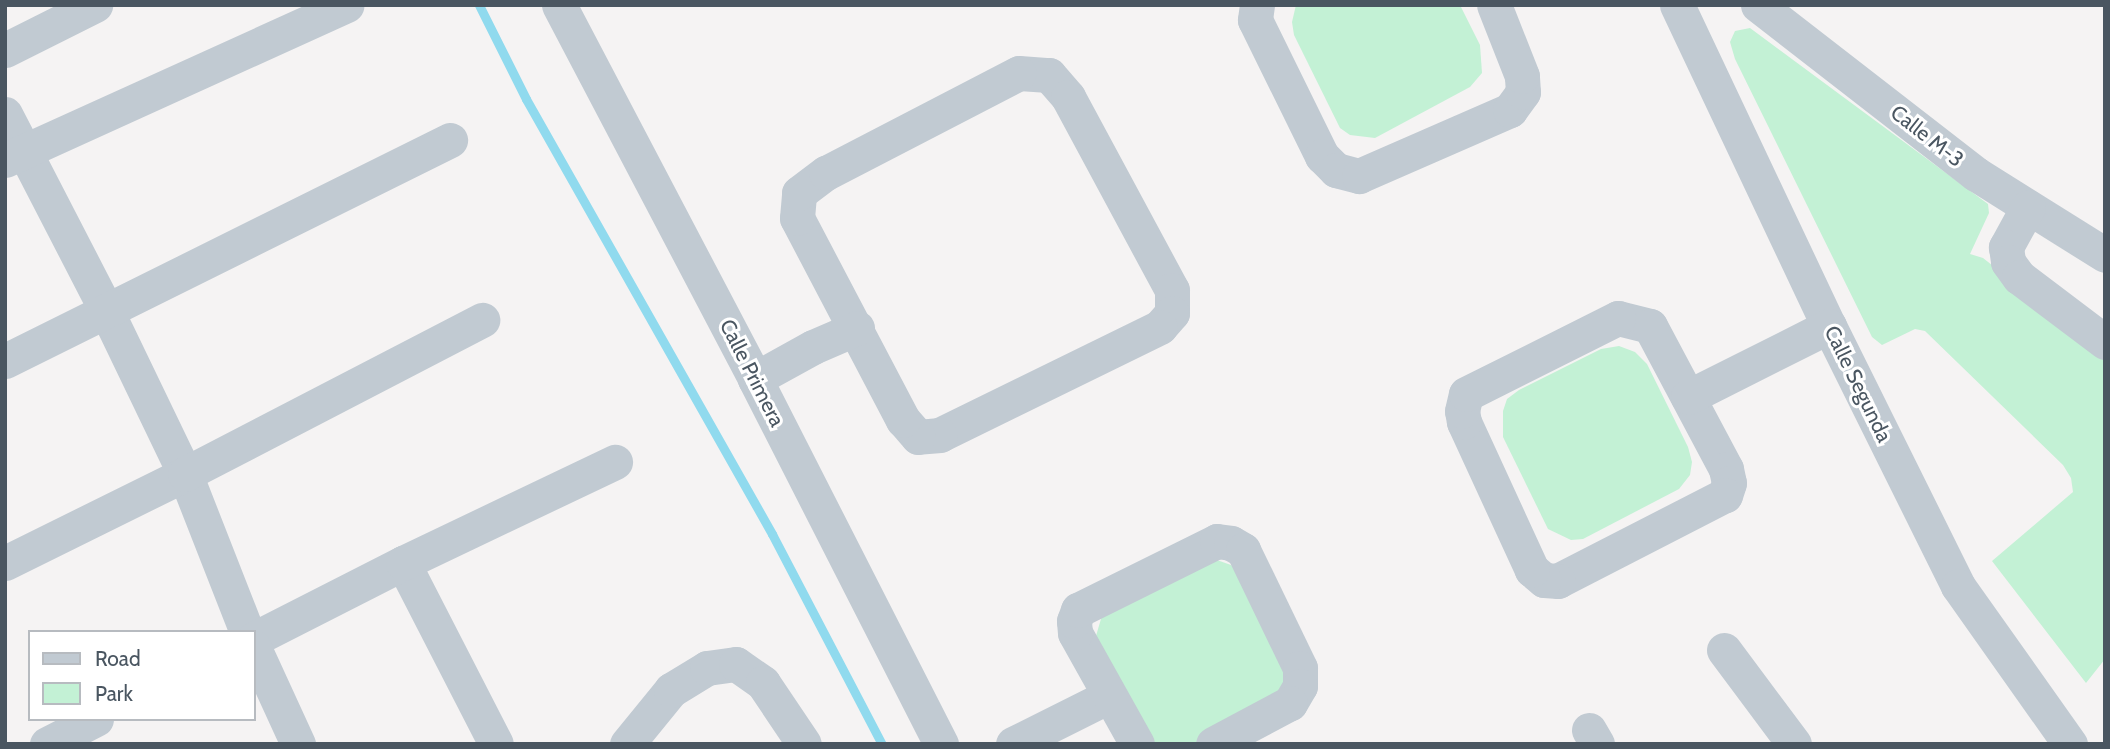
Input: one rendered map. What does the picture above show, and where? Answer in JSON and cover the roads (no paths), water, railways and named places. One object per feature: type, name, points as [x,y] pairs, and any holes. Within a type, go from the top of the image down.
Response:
[{"type":"street","points":[[5,50],[95,5]]},
{"type":"street","points":[[15,156],[347,5]]},
{"type":"street","name":"Calle Primera","points":[[559,5],[755,379],[941,744]]},
{"type":"street","points":[[1257,5],[1255,20],[1322,156],[1336,170],[1359,176],[1510,110],[1523,92],[1522,76],[1494,5]]},
{"type":"street","name":"Calle Segunda","points":[[1677,5],[1829,326],[1958,586],[2070,744]]},
{"type":"street","name":"Calle M-3","points":[[1758,5],[1976,174],[2105,255]]},
{"type":"street","points":[[1019,73],[1049,75],[1069,97],[1172,290],[1172,313],[1160,327],[940,435],[918,437],[903,420],[857,328],[797,218],[799,192],[826,173],[1019,73]]},
{"type":"street","points":[[5,114],[15,156],[107,312],[185,474],[246,630]]},
{"type":"street","points":[[5,361],[450,140]]},
{"type":"street","points":[[2028,207],[2006,247],[2008,262],[2019,277],[2105,342]]},
{"type":"street","points":[[1618,318],[1650,326],[1688,397],[1726,469],[1729,483],[1724,495],[1558,581],[1544,580],[1532,570],[1464,422],[1462,411],[1466,394],[1618,318]]},
{"type":"street","points":[[5,563],[185,474],[482,320]]},
{"type":"street","points":[[1688,397],[1829,326]]},
{"type":"street","points":[[755,379],[813,347],[857,328]]},
{"type":"street","points":[[256,638],[403,563],[615,462]]},
{"type":"street","points":[[1137,744],[1075,633],[1073,621],[1078,610],[1217,541],[1231,543],[1243,550],[1300,667],[1300,686],[1290,703],[1213,744]]},
{"type":"street","points":[[403,563],[496,744]]},
{"type":"street","points":[[1724,650],[1794,744]]},
{"type":"street","points":[[256,652],[298,744]]},
{"type":"street","points":[[626,744],[671,690],[707,668],[736,664],[763,682],[804,744]]},
{"type":"street","points":[[1013,744],[1108,696]]},
{"type":"street","points":[[47,744],[93,721]]},
{"type":"street","points":[[95,721],[106,744]]},
{"type":"waterway","points":[[479,5],[526,99],[772,534],[882,744]]}]
